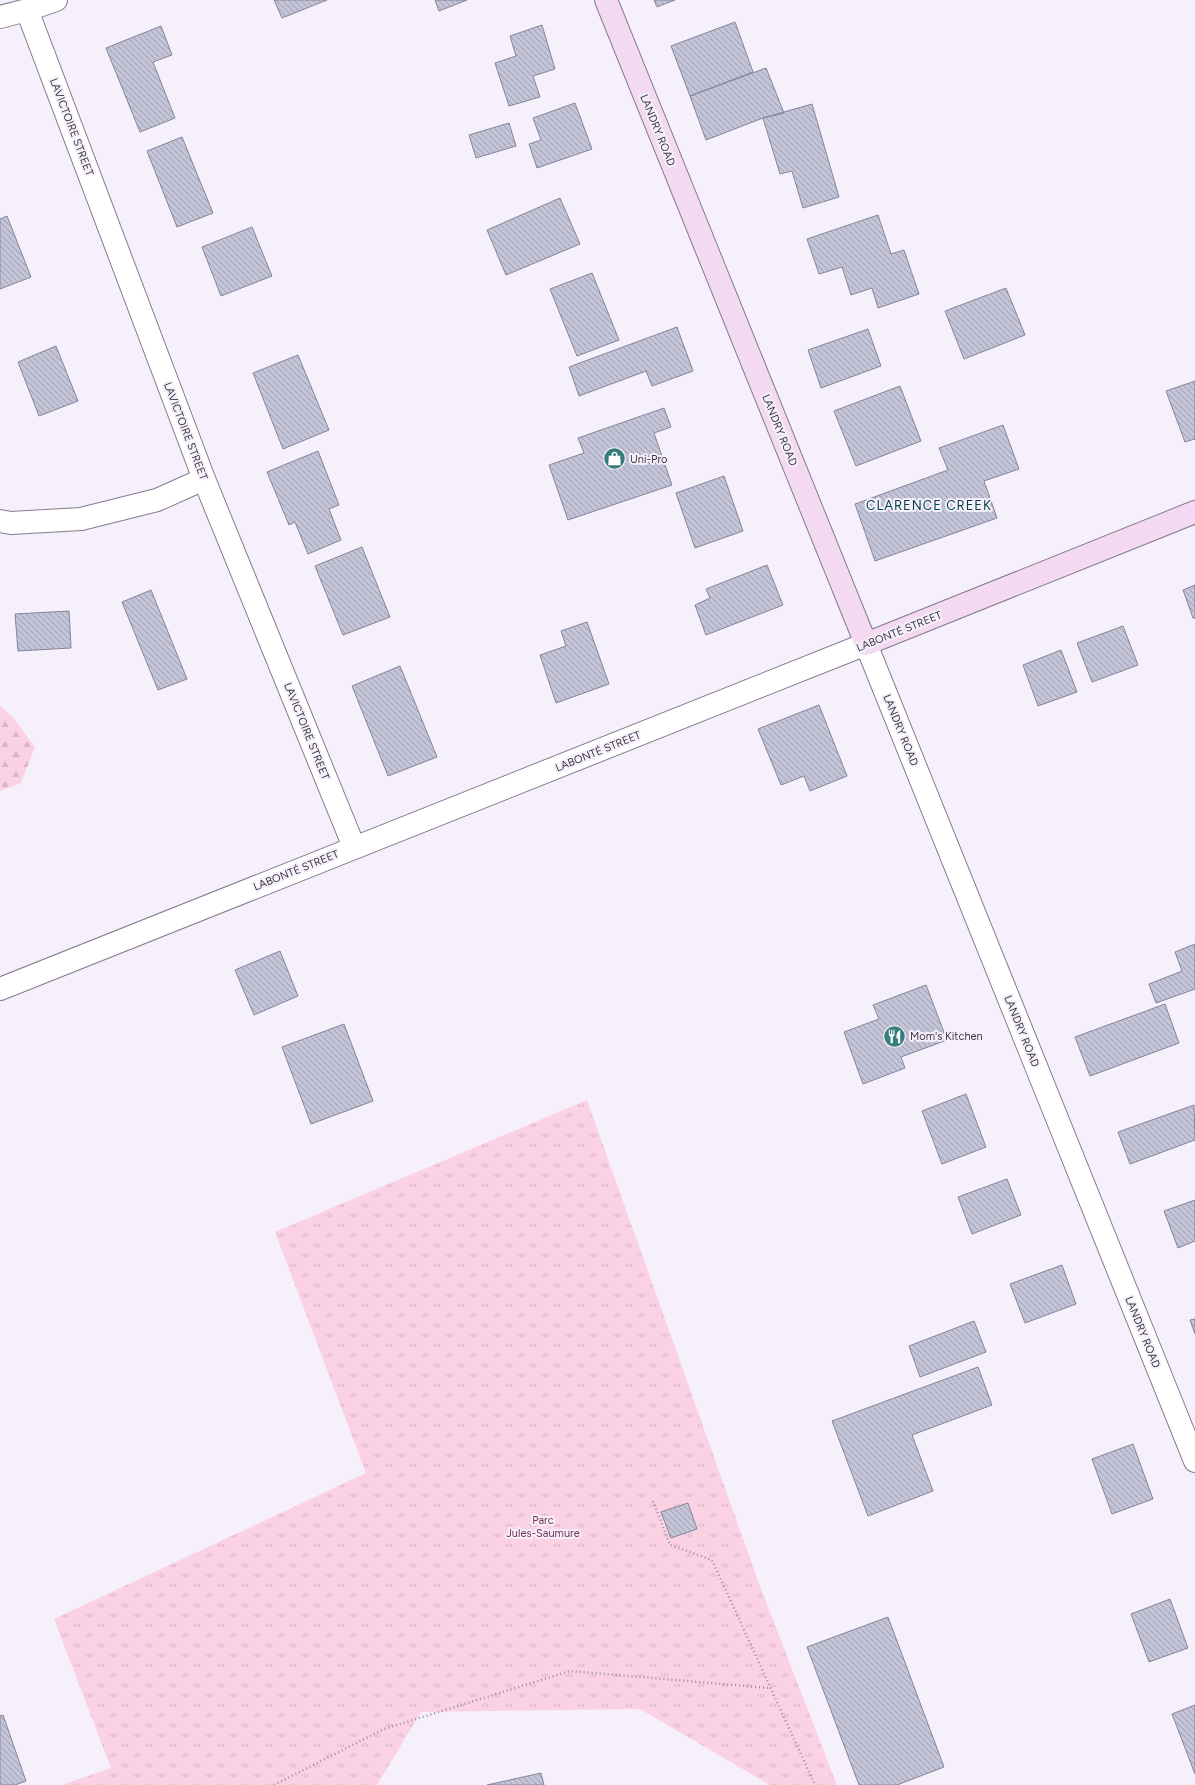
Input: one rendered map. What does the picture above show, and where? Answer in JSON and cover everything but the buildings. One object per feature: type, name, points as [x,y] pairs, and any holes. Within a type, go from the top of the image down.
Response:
[{"type":"main road","name":"LANDRY ROAD","points":[[606,0],[866,644]]},
{"type":"main road","name":"LABONTÉ STREET","points":[[866,644],[1195,512]]},
{"type":"street","points":[[0,17],[56,0]]},
{"type":"street","name":"LAVICTOIRE STREET","points":[[27,10],[204,478],[354,847]]},
{"type":"street","points":[[0,521],[11,523],[81,519],[157,500],[204,478]]},
{"type":"street","name":"LABONTÉ STREET","points":[[0,990],[354,847],[866,644]]},
{"type":"street","name":"LANDRY ROAD","points":[[866,644],[1195,1462]]},
{"type":"path","points":[[653,1501],[670,1545],[712,1560],[769,1688],[815,1785]]},
{"type":"path","points":[[274,1785],[384,1729],[570,1671],[769,1688]]},
{"type":"green space","points":[[0,706],[13,717],[35,747],[21,783],[0,791]]},
{"type":"green space","name":"Parc Jules-Saumure","points":[[587,1100],[761,1589],[837,1785],[770,1785],[640,1709],[421,1712],[377,1785],[62,1785],[111,1768],[54,1619],[366,1473],[275,1232]]},
{"type":"place","name":"Uni-Pro","points":[[614,459]]},
{"type":"place","name":"Mom's Kitchen","points":[[895,1036]]},
{"type":"district","name":"CLARENCE CREEK","points":[[929,505]]}]
